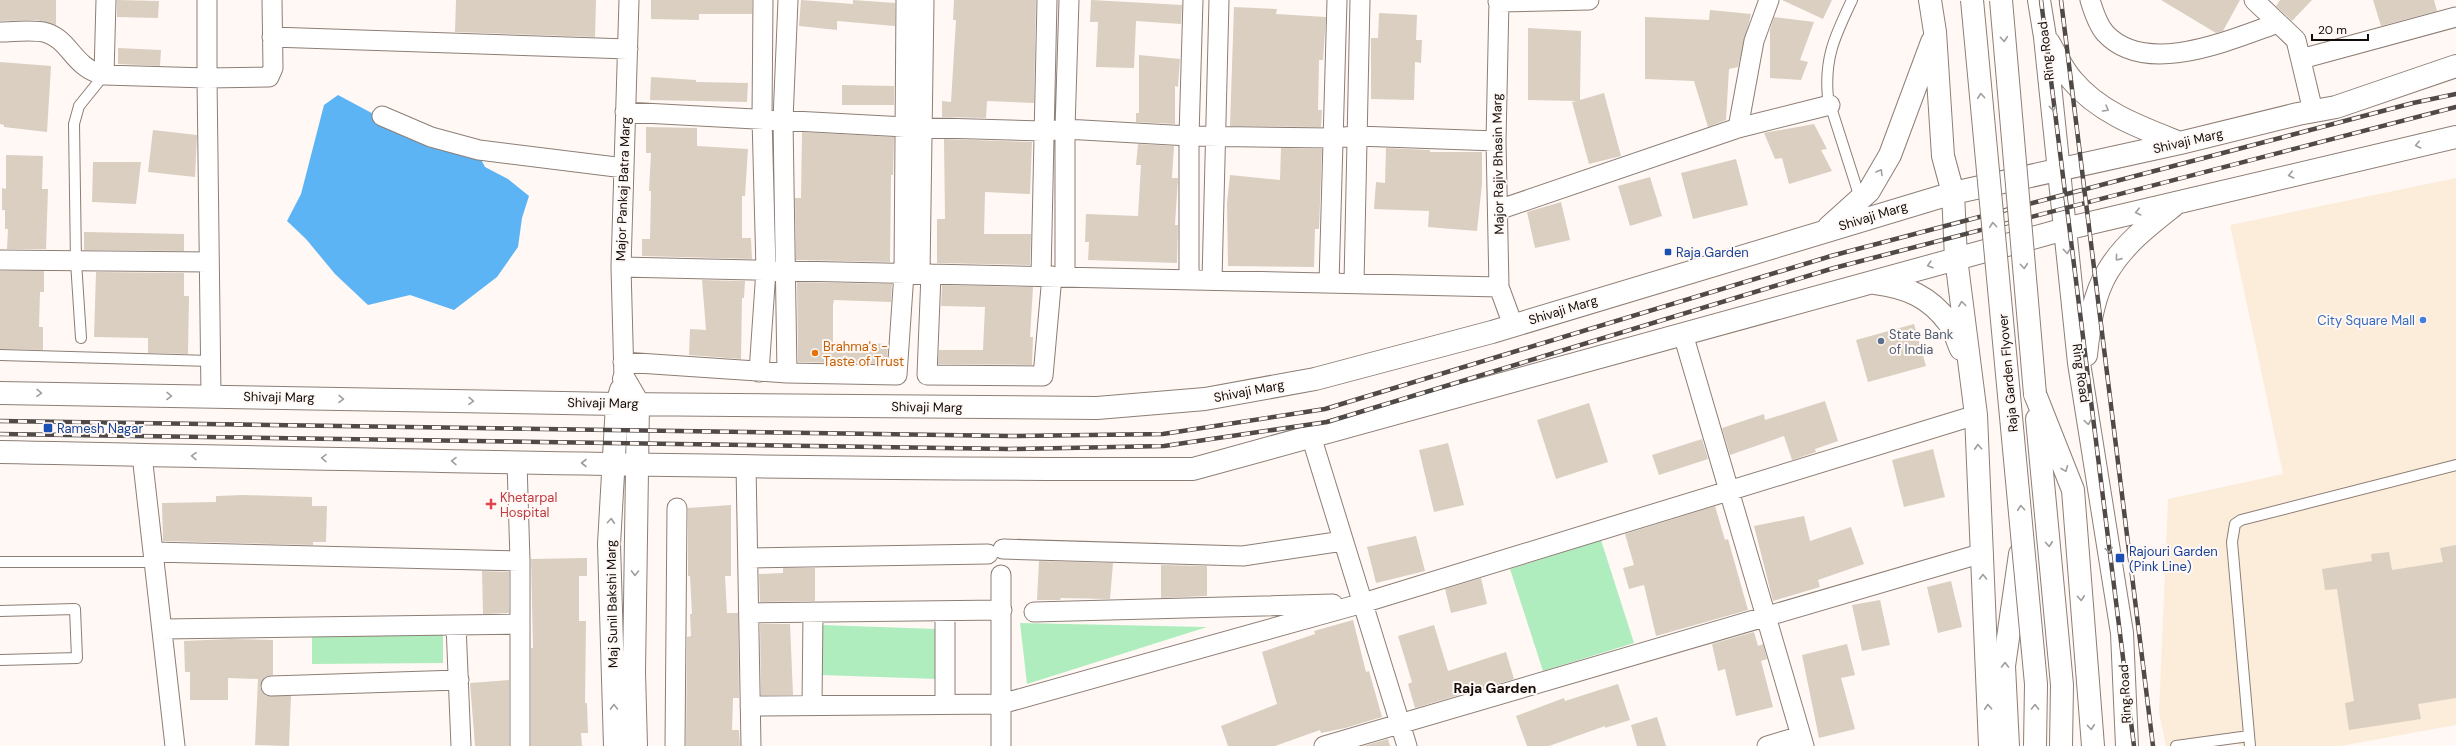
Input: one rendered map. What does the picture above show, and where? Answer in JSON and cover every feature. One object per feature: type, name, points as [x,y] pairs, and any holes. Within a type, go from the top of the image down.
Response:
[{"type":"main road","points":[[1930,0],[1936,32],[1943,156],[1953,193],[1956,258],[1976,415],[1984,553],[1983,615],[1990,746]]},
{"type":"main road","name":"Raja Garden Flyover","points":[[1972,0],[2036,684],[2035,746]]},
{"type":"main road","name":"Raja Garden Flyover","points":[[2001,0],[2062,685],[2061,746]]},
{"type":"main road","name":"Ring Road","points":[[2040,0],[2082,383],[2122,632],[2127,746]]},
{"type":"main road","points":[[1825,230],[1868,191],[1890,155],[1936,32]]},
{"type":"main road","points":[[2045,37],[2071,80],[2099,105],[2134,125],[2180,143]]},
{"type":"main road","name":"Shivaji Marg","points":[[0,393],[627,403],[1097,408],[1206,399],[1315,379],[1513,325],[1825,230],[1953,193],[2336,108],[2456,66]]},
{"type":"main road","points":[[0,452],[637,464],[1047,469],[1194,468],[2065,229],[2456,137]]},
{"type":"main road","points":[[2082,383],[2093,310],[2107,272],[2136,236],[2177,203]]},
{"type":"main road","points":[[1871,282],[1894,285],[1918,293],[1950,323],[1970,370]]},
{"type":"main road","points":[[623,370],[627,403]]},
{"type":"main road","points":[[2035,394],[2073,490],[2093,746]]},
{"type":"main road","name":"Maj Sunil Bakshi Marg","points":[[615,746],[610,544],[615,463],[627,403]]},
{"type":"main road","name":"Maj Sunil Bakshi Marg","points":[[627,403],[637,464],[634,672],[636,746]]},
{"type":"main road","points":[[2008,746],[2005,653],[2023,535]]},
{"type":"street","points":[[104,74],[106,0]]},
{"type":"street","points":[[207,0],[211,396]]},
{"type":"street","points":[[0,32],[47,33],[57,39],[83,66],[92,72],[104,74],[207,78],[269,77],[273,68],[272,0]]},
{"type":"street","name":"Major Pankaj Batra Marg","points":[[623,370],[621,267],[629,0]]},
{"type":"street","points":[[759,372],[766,270],[762,118],[763,0]]},
{"type":"street","points":[[787,373],[787,270],[783,120],[788,0]]},
{"type":"street","points":[[906,0],[914,127],[918,273],[927,375]]},
{"type":"street","points":[[914,127],[924,0]]},
{"type":"street","points":[[1047,0],[1043,131],[1052,276]]},
{"type":"street","points":[[623,370],[1043,376],[1065,129],[1069,0]]},
{"type":"street","points":[[1189,280],[1189,136],[1193,0]]},
{"type":"street","points":[[1212,280],[1219,0]]},
{"type":"street","points":[[1329,283],[1331,138],[1337,0]]},
{"type":"street","points":[[1354,283],[1360,0]]},
{"type":"street","points":[[1498,1],[1589,0]]},
{"type":"street","points":[[1738,128],[1754,41],[1769,0]]},
{"type":"street","points":[[2090,0],[2105,33],[2125,48],[2155,54],[2183,52],[2219,44],[2278,23]]},
{"type":"street","points":[[2254,0],[2296,40],[2313,112]]},
{"type":"street","name":"Major Rajiv Bhasin Marg","points":[[1498,1],[1496,141],[1499,287],[1513,325]]},
{"type":"street","points":[[2301,59],[2456,17]]},
{"type":"street","points":[[272,37],[628,49]]},
{"type":"street","points":[[1498,210],[1738,128],[1830,105]]},
{"type":"street","points":[[625,112],[914,127],[1043,131],[1065,129],[1189,136],[1216,134],[1331,138],[1358,136],[1496,141]]},
{"type":"street","points":[[382,116],[431,137],[479,150],[624,168]]},
{"type":"street","points":[[0,260],[76,262],[209,262]]},
{"type":"street","points":[[621,267],[1499,287]]},
{"type":"street","points":[[897,375],[918,273]]},
{"type":"street","points":[[1683,334],[1803,741],[1767,746]]},
{"type":"street","points":[[750,706],[1001,704],[1363,603],[1728,489],[1976,415]]},
{"type":"street","points":[[1311,436],[1407,746]]},
{"type":"street","points":[[142,455],[175,746]]},
{"type":"street","points":[[517,462],[520,561],[520,746]]},
{"type":"street","points":[[746,465],[751,746]]},
{"type":"street","points":[[675,746],[677,508]]},
{"type":"street","points":[[748,558],[995,552],[1243,556],[1343,541]]},
{"type":"street","points":[[1324,746],[1984,553]]},
{"type":"street","points":[[154,557],[520,561]]},
{"type":"street","points":[[1001,575],[1001,746]]},
{"type":"street","points":[[1034,612],[1363,603]]},
{"type":"street","points":[[749,613],[1002,610]]},
{"type":"street","points":[[945,611],[945,704]]},
{"type":"street","points":[[812,705],[813,612]]},
{"type":"street","points":[[162,629],[520,624]]},
{"type":"street","points":[[456,625],[461,746]]},
{"type":"street","points":[[271,686],[459,680]]},
{"type":"lane","points":[[1852,0],[1836,34],[1827,65],[1826,81],[1830,105],[1860,198]]},
{"type":"lane","points":[[81,338],[76,262],[74,124],[79,106],[104,74]]},
{"type":"lane","points":[[0,355],[211,361]]},
{"type":"lane","points":[[2176,746],[2250,741],[2232,542],[2235,524],[2242,520],[2372,485],[2456,465]]},
{"type":"lane","points":[[0,562],[154,557]]},
{"type":"lane","points":[[0,611],[75,609],[77,658],[0,660]]},
{"type":"shaded area","points":[[2456,178],[2456,725],[2340,746],[2246,746],[2237,744],[2166,746],[2159,712],[2168,499],[2283,474],[2230,225]]},
{"type":"green space","points":[[1601,540],[1634,643],[1543,671],[1510,569]]},
{"type":"green space","points":[[1020,623],[1207,627],[1027,684]]},
{"type":"green space","points":[[822,625],[938,629],[937,679],[821,675]]},
{"type":"green space","points":[[443,632],[443,663],[312,664],[312,633]]},
{"type":"water","points":[[338,95],[396,126],[475,148],[485,167],[508,179],[529,196],[522,218],[518,247],[497,277],[454,310],[410,295],[368,305],[335,274],[306,239],[287,221],[301,194],[324,105]]},
{"type":"building","points":[[0,0],[56,0],[56,25],[37,20],[0,21]]},
{"type":"building","points":[[117,0],[159,1],[158,18],[117,17]]},
{"type":"building","points":[[456,0],[596,0],[595,37],[455,32]]},
{"type":"building","points":[[651,0],[752,0],[752,14],[699,14],[699,20],[651,19]]},
{"type":"building","points":[[801,0],[853,4],[853,0],[895,3],[895,26],[837,21],[837,30],[799,26]]},
{"type":"building","points":[[954,0],[1036,0],[1034,103],[987,101],[986,118],[942,117],[942,101],[951,102],[956,20],[953,20]]},
{"type":"building","points":[[1091,0],[1182,5],[1181,24],[1136,21],[1134,68],[1096,67],[1098,22],[1090,22]]},
{"type":"building","points":[[1782,0],[1832,0],[1823,19]]},
{"type":"building","points":[[2161,0],[2240,0],[2223,31],[2216,33]]},
{"type":"building","points":[[2280,0],[2312,0],[2292,21],[2276,6]]},
{"type":"building","points":[[2373,0],[2434,0],[2437,11],[2381,26]]},
{"type":"building","points":[[1234,7],[1277,9],[1276,14],[1326,17],[1323,60],[1319,60],[1318,110],[1322,110],[1321,127],[1230,126]]},
{"type":"building","points":[[1710,10],[1751,14],[1738,67],[1729,69],[1726,120],[1708,127],[1694,81],[1645,79],[1645,17],[1709,20]]},
{"type":"building","points":[[1379,13],[1417,15],[1416,40],[1422,40],[1421,63],[1415,62],[1414,100],[1371,99],[1371,38],[1378,38]]},
{"type":"building","points":[[1774,17],[1814,22],[1800,60],[1808,62],[1801,80],[1770,78],[1770,30]]},
{"type":"building","points":[[1528,28],[1581,31],[1580,100],[1604,93],[1621,156],[1589,164],[1572,102],[1577,101],[1528,100]]},
{"type":"building","points":[[118,48],[161,50],[160,66],[118,64]]},
{"type":"building","points":[[1139,55],[1180,59],[1178,87],[1175,86],[1175,124],[1136,122],[1136,113],[1139,113]]},
{"type":"building","points":[[0,62],[51,66],[47,132],[4,127],[4,125],[0,124]]},
{"type":"building","points":[[651,77],[696,80],[696,82],[748,83],[747,102],[650,100]]},
{"type":"building","points":[[842,85],[894,86],[894,105],[842,105]]},
{"type":"building","points":[[1814,124],[1827,149],[1821,150],[1832,171],[1789,184],[1782,158],[1775,159],[1764,133]]},
{"type":"building","points":[[646,127],[697,128],[697,146],[748,149],[745,196],[742,196],[742,238],[751,238],[752,259],[642,256],[642,239],[650,239],[651,191],[649,191],[651,153],[646,153]]},
{"type":"building","points":[[153,130],[197,135],[195,177],[148,172]]},
{"type":"building","points":[[802,132],[894,137],[893,175],[891,175],[890,262],[796,260],[795,198],[801,198]]},
{"type":"building","points":[[944,139],[1032,142],[1030,194],[985,192],[984,234],[1031,234],[1030,265],[937,263],[937,219],[945,219]]},
{"type":"building","points":[[1138,144],[1174,146],[1172,178],[1178,178],[1175,225],[1178,225],[1177,263],[1088,260],[1089,242],[1085,242],[1086,214],[1138,216],[1141,165],[1136,165]]},
{"type":"building","points":[[1281,148],[1322,149],[1319,229],[1315,229],[1314,267],[1228,266],[1227,203],[1230,175],[1280,180]]},
{"type":"building","points":[[1386,148],[1430,150],[1430,152],[1482,152],[1482,184],[1477,231],[1428,227],[1429,211],[1374,209],[1376,182],[1385,183]]},
{"type":"building","points":[[6,155],[43,156],[42,189],[48,189],[46,249],[7,249],[8,229],[5,229],[5,210],[2,210],[2,188],[6,189]]},
{"type":"building","points":[[1736,159],[1748,205],[1693,219],[1681,173]]},
{"type":"building","points":[[93,162],[141,162],[136,204],[92,202]]},
{"type":"building","points":[[1650,177],[1662,216],[1630,226],[1618,186]]},
{"type":"building","points":[[1561,202],[1570,240],[1535,248],[1527,212]]},
{"type":"building","points":[[84,232],[184,234],[184,251],[84,250]]},
{"type":"building","points":[[0,271],[44,271],[44,292],[40,292],[39,327],[43,327],[43,350],[0,349]]},
{"type":"building","points":[[96,272],[184,273],[184,296],[189,296],[188,354],[148,353],[148,338],[94,337]]},
{"type":"building","points":[[702,280],[745,281],[744,298],[742,298],[741,359],[689,355],[690,329],[706,330]]},
{"type":"building","points":[[797,282],[892,284],[891,302],[834,300],[833,305],[833,342],[888,344],[887,364],[798,362]]},
{"type":"building","points":[[942,285],[1033,287],[1030,337],[1033,337],[1032,365],[938,364],[939,350],[983,350],[985,307],[941,306]]},
{"type":"building","points":[[1914,324],[1926,366],[1868,382],[1856,340]]},
{"type":"building","points":[[1825,401],[1838,441],[1815,449],[1816,452],[1792,460],[1784,436],[1730,455],[1722,428],[1764,414],[1765,420]]},
{"type":"building","points":[[1589,403],[1608,462],[1556,479],[1537,420]]},
{"type":"building","points":[[1702,439],[1708,459],[1659,475],[1652,455]]},
{"type":"building","points":[[1448,443],[1464,505],[1434,512],[1419,450]]},
{"type":"building","points":[[1933,449],[1945,497],[1904,507],[1892,460]]},
{"type":"building","points":[[243,495],[312,497],[312,506],[327,506],[326,542],[313,542],[313,545],[163,541],[162,503],[216,502],[216,496]]},
{"type":"building","points":[[731,505],[731,576],[725,576],[727,613],[738,613],[739,698],[733,698],[732,730],[739,730],[740,746],[686,746],[687,637],[691,636],[690,614],[692,614],[690,576],[688,576],[688,508]]},
{"type":"building","points":[[1715,506],[1725,540],[1728,539],[1748,610],[1656,636],[1644,585],[1629,589],[1623,568],[1634,565],[1625,534]]},
{"type":"building","points":[[1804,516],[1810,541],[1851,527],[1864,564],[1818,580],[1820,587],[1773,601],[1754,526]]},
{"type":"building","points":[[1416,536],[1425,571],[1376,583],[1367,547]]},
{"type":"building","points":[[2456,545],[2456,698],[2418,704],[2421,719],[2349,730],[2345,703],[2354,701],[2337,589],[2325,590],[2322,569],[2372,561],[2371,554],[2389,552],[2392,570],[2443,562],[2440,548]]},
{"type":"building","points":[[587,558],[587,576],[579,576],[579,621],[586,621],[585,703],[587,703],[588,733],[581,733],[582,746],[531,746],[531,648],[533,648],[531,559]]},
{"type":"building","points":[[1039,561],[1113,563],[1110,599],[1061,598],[1060,600],[1037,600]]},
{"type":"building","points":[[1161,565],[1207,566],[1207,596],[1161,598]]},
{"type":"building","points":[[783,568],[815,568],[815,601],[760,602],[759,574],[783,573]]},
{"type":"building","points":[[482,571],[509,572],[509,613],[483,614]]},
{"type":"building","points":[[1481,578],[1487,604],[1451,613],[1445,589]]},
{"type":"building","points":[[1951,581],[1962,627],[1938,633],[1927,587]]},
{"type":"building","points":[[1880,600],[1890,645],[1862,651],[1852,605]]},
{"type":"building","points":[[1353,620],[1366,672],[1369,671],[1382,717],[1345,728],[1321,733],[1320,730],[1275,746],[1228,746],[1221,726],[1277,704],[1262,652],[1315,634],[1314,631]]},
{"type":"building","points":[[760,624],[790,624],[793,695],[761,695]]},
{"type":"building","points":[[1434,625],[1448,671],[1506,652],[1514,679],[1415,708],[1408,684],[1412,682],[1398,636]]},
{"type":"building","points":[[1754,632],[1758,646],[1763,644],[1767,659],[1761,661],[1773,707],[1736,716],[1725,669],[1718,671],[1712,644]]},
{"type":"building","points":[[230,639],[273,640],[273,675],[265,677],[260,687],[266,696],[291,696],[289,746],[255,745],[258,679],[228,678],[228,700],[190,700],[190,672],[185,672],[184,641]]},
{"type":"building","points":[[1847,644],[1855,675],[1841,678],[1855,729],[1819,738],[1802,655]]},
{"type":"building","points":[[509,680],[509,746],[475,746],[470,683]]},
{"type":"building","points":[[1618,684],[1630,720],[1605,728],[1605,726],[1549,746],[1527,746],[1516,716],[1564,698],[1565,701]]},
{"type":"building","points":[[1657,717],[1666,746],[1637,746],[1631,725]]},
{"type":"building","points":[[1388,739],[1390,746],[1363,746]]},
{"type":"railway","points":[[2041,0],[2134,746]]},
{"type":"railway","points":[[2061,0],[2153,746]]},
{"type":"railway","points":[[0,421],[1010,436],[1163,434],[1325,409],[1831,256],[2413,103],[2456,94]]},
{"type":"railway","points":[[0,434],[1010,449],[1164,446],[1327,422],[1834,268],[2456,107]]},
{"type":"place","name":"Raja Garden","points":[[1668,252]]},
{"type":"place","name":"City Square Mall","points":[[2423,320]]},
{"type":"place","name":"State Bank of India","points":[[1881,341]]},
{"type":"place","name":"Brahma's - Taste of Trust","points":[[815,353]]},
{"type":"place","name":"Ramesh Nagar","points":[[48,428]]},
{"type":"place","name":"Khetarpal Hospital","points":[[491,504]]},
{"type":"place","name":"Rajouri Garden (Pink Line)","points":[[2120,558]]},
{"type":"district","name":"Raja Garden","points":[[1495,688]]}]
